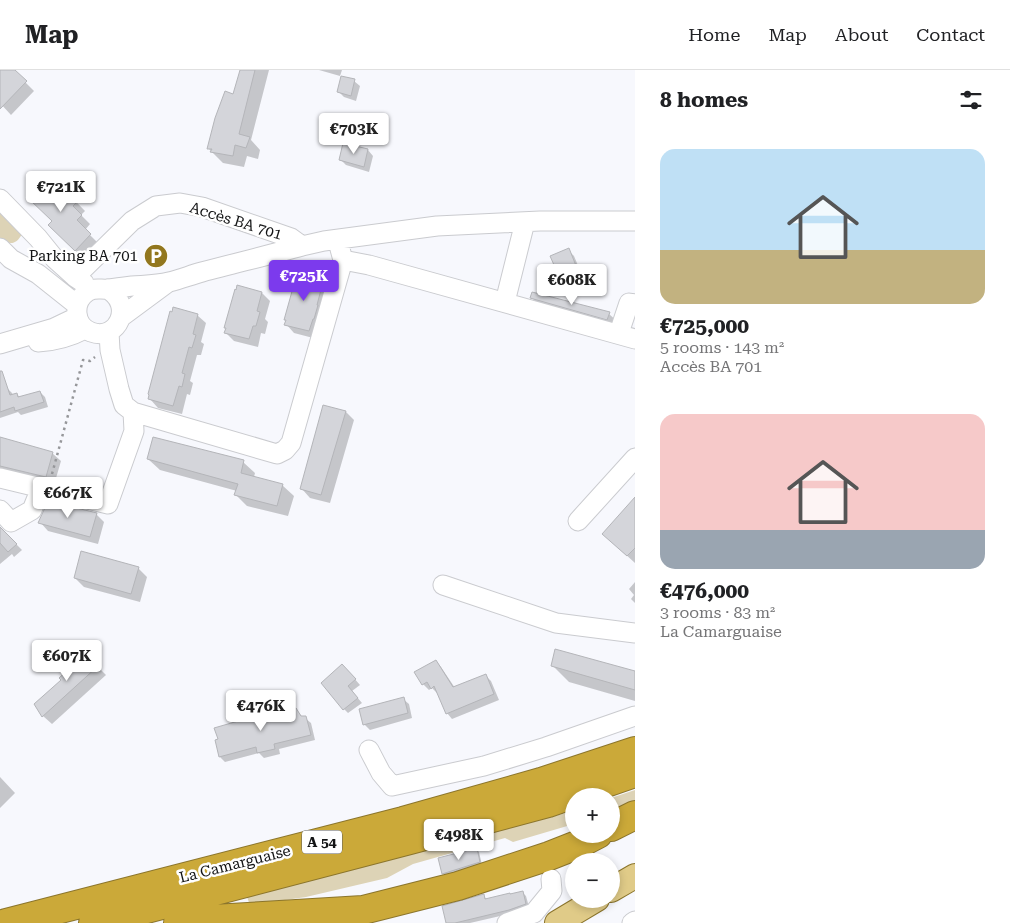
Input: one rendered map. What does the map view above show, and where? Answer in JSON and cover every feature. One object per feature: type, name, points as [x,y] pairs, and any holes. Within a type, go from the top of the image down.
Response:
[{"type":"highway","name":"La Camarguaise","points":[[6,923],[403,821],[540,782],[635,750]]},
{"type":"highway","name":"La Camarguaise","points":[[93,923],[548,803],[635,773]]},
{"type":"highway","points":[[620,822],[635,815]]},
{"type":"highway","points":[[178,923],[196,920],[363,910],[458,886],[549,856],[581,843]]},
{"type":"main road","points":[[620,885],[635,876]]},
{"type":"main road","points":[[557,923],[582,908]]},
{"type":"street","points":[[0,199],[38,238],[55,259],[75,277],[113,293],[118,298],[122,310],[115,324],[110,350],[124,405],[133,412],[277,454],[285,450],[291,443],[344,260],[336,239]]},
{"type":"street","name":"Accès BA 701","points":[[75,277],[132,221],[156,206],[180,203],[202,207],[292,238],[302,246]]},
{"type":"street","points":[[80,317],[81,298],[86,292],[168,282],[302,246],[336,239],[437,226],[540,221],[635,221]]},
{"type":"street","points":[[505,302],[525,222]]},
{"type":"street","points":[[0,248],[11,259],[38,274],[80,317],[92,333],[101,334],[168,282]]},
{"type":"street","points":[[344,260],[369,265],[627,336],[629,303],[635,304]]},
{"type":"street","points":[[5,342],[54,328],[80,317]]},
{"type":"street","points":[[0,478],[108,504],[134,431],[133,412]]},
{"type":"street","points":[[578,521],[635,458]]},
{"type":"street","points":[[0,510],[11,522],[32,510],[43,489]]},
{"type":"street","points":[[443,585],[556,623],[635,633]]},
{"type":"street","points":[[369,750],[381,773],[392,786],[484,766],[635,716]]},
{"type":"street","points":[[507,923],[534,912],[552,891],[551,879]]},
{"type":"path","points":[[43,489],[50,481],[83,360],[90,361],[99,355]]},
{"type":"shaded area","points":[[0,204],[22,234],[15,242],[10,243],[0,239]]},
{"type":"shaded area","points":[[635,790],[635,803],[620,809],[620,795]]},
{"type":"shaded area","points":[[565,813],[565,827],[513,842],[505,838],[413,864],[387,878],[306,897],[250,905],[247,897]]},
{"type":"building","points":[[0,70],[15,70],[27,81],[0,109]]},
{"type":"building","points":[[240,70],[255,70],[239,134],[250,137],[246,148],[235,145],[233,156],[210,152],[212,149],[207,149],[215,118],[225,91],[233,94]]},
{"type":"building","points":[[341,76],[355,79],[351,96],[337,92]]},
{"type":"building","points":[[343,143],[368,149],[364,167],[339,160]]},
{"type":"building","points":[[52,176],[78,201],[73,206],[82,215],[77,220],[91,234],[75,251],[48,225],[52,221],[29,199]]},
{"type":"building","points":[[569,248],[580,276],[562,283],[550,256]]},
{"type":"building","points":[[301,272],[324,278],[318,305],[309,331],[284,325],[296,277],[299,278]]},
{"type":"building","points":[[237,285],[262,292],[257,311],[260,312],[256,326],[253,326],[249,339],[224,333]]},
{"type":"building","points":[[532,292],[610,312],[607,320],[530,298]]},
{"type":"building","points":[[173,307],[198,314],[193,334],[196,335],[192,348],[189,347],[182,373],[185,374],[182,387],[179,386],[173,406],[148,399],[148,394],[170,311],[172,312]]},
{"type":"building","points":[[0,371],[2,371],[10,395],[17,393],[18,397],[40,391],[44,402],[15,411],[14,407],[0,412]]},
{"type":"building","points":[[323,405],[346,411],[321,495],[300,489]]},
{"type":"building","points":[[0,437],[53,452],[46,477],[0,466]]},
{"type":"building","points":[[153,437],[244,460],[241,473],[283,484],[277,506],[234,495],[238,484],[147,459]]},
{"type":"building","points":[[635,497],[635,548],[627,556],[602,534]]},
{"type":"building","points":[[48,501],[97,513],[90,537],[38,523]]},
{"type":"building","points":[[0,527],[17,544],[8,552],[0,543]]},
{"type":"building","points":[[81,551],[139,567],[131,594],[74,578]]},
{"type":"building","points":[[82,649],[98,666],[42,717],[34,704],[61,680],[59,678],[76,663],[72,659]]},
{"type":"building","points":[[555,649],[635,671],[635,690],[551,666]]},
{"type":"building","points":[[436,660],[453,687],[486,674],[494,694],[446,714],[434,686],[431,689],[427,682],[422,685],[414,672]]},
{"type":"building","points":[[342,664],[356,679],[348,686],[358,698],[343,710],[321,683]]},
{"type":"building","points":[[404,697],[408,713],[363,725],[359,709]]},
{"type":"building","points":[[296,708],[301,716],[306,716],[311,735],[274,744],[275,749],[257,753],[256,747],[219,757],[215,740],[218,739],[214,728],[266,713],[267,715]]},
{"type":"building","points":[[477,848],[480,862],[442,874],[438,858]]},
{"type":"building","points":[[523,891],[526,904],[455,923],[446,923],[442,906],[484,894],[485,899]]},
{"type":"place","name":"Parking BA 701","points":[[156,256]]}]
